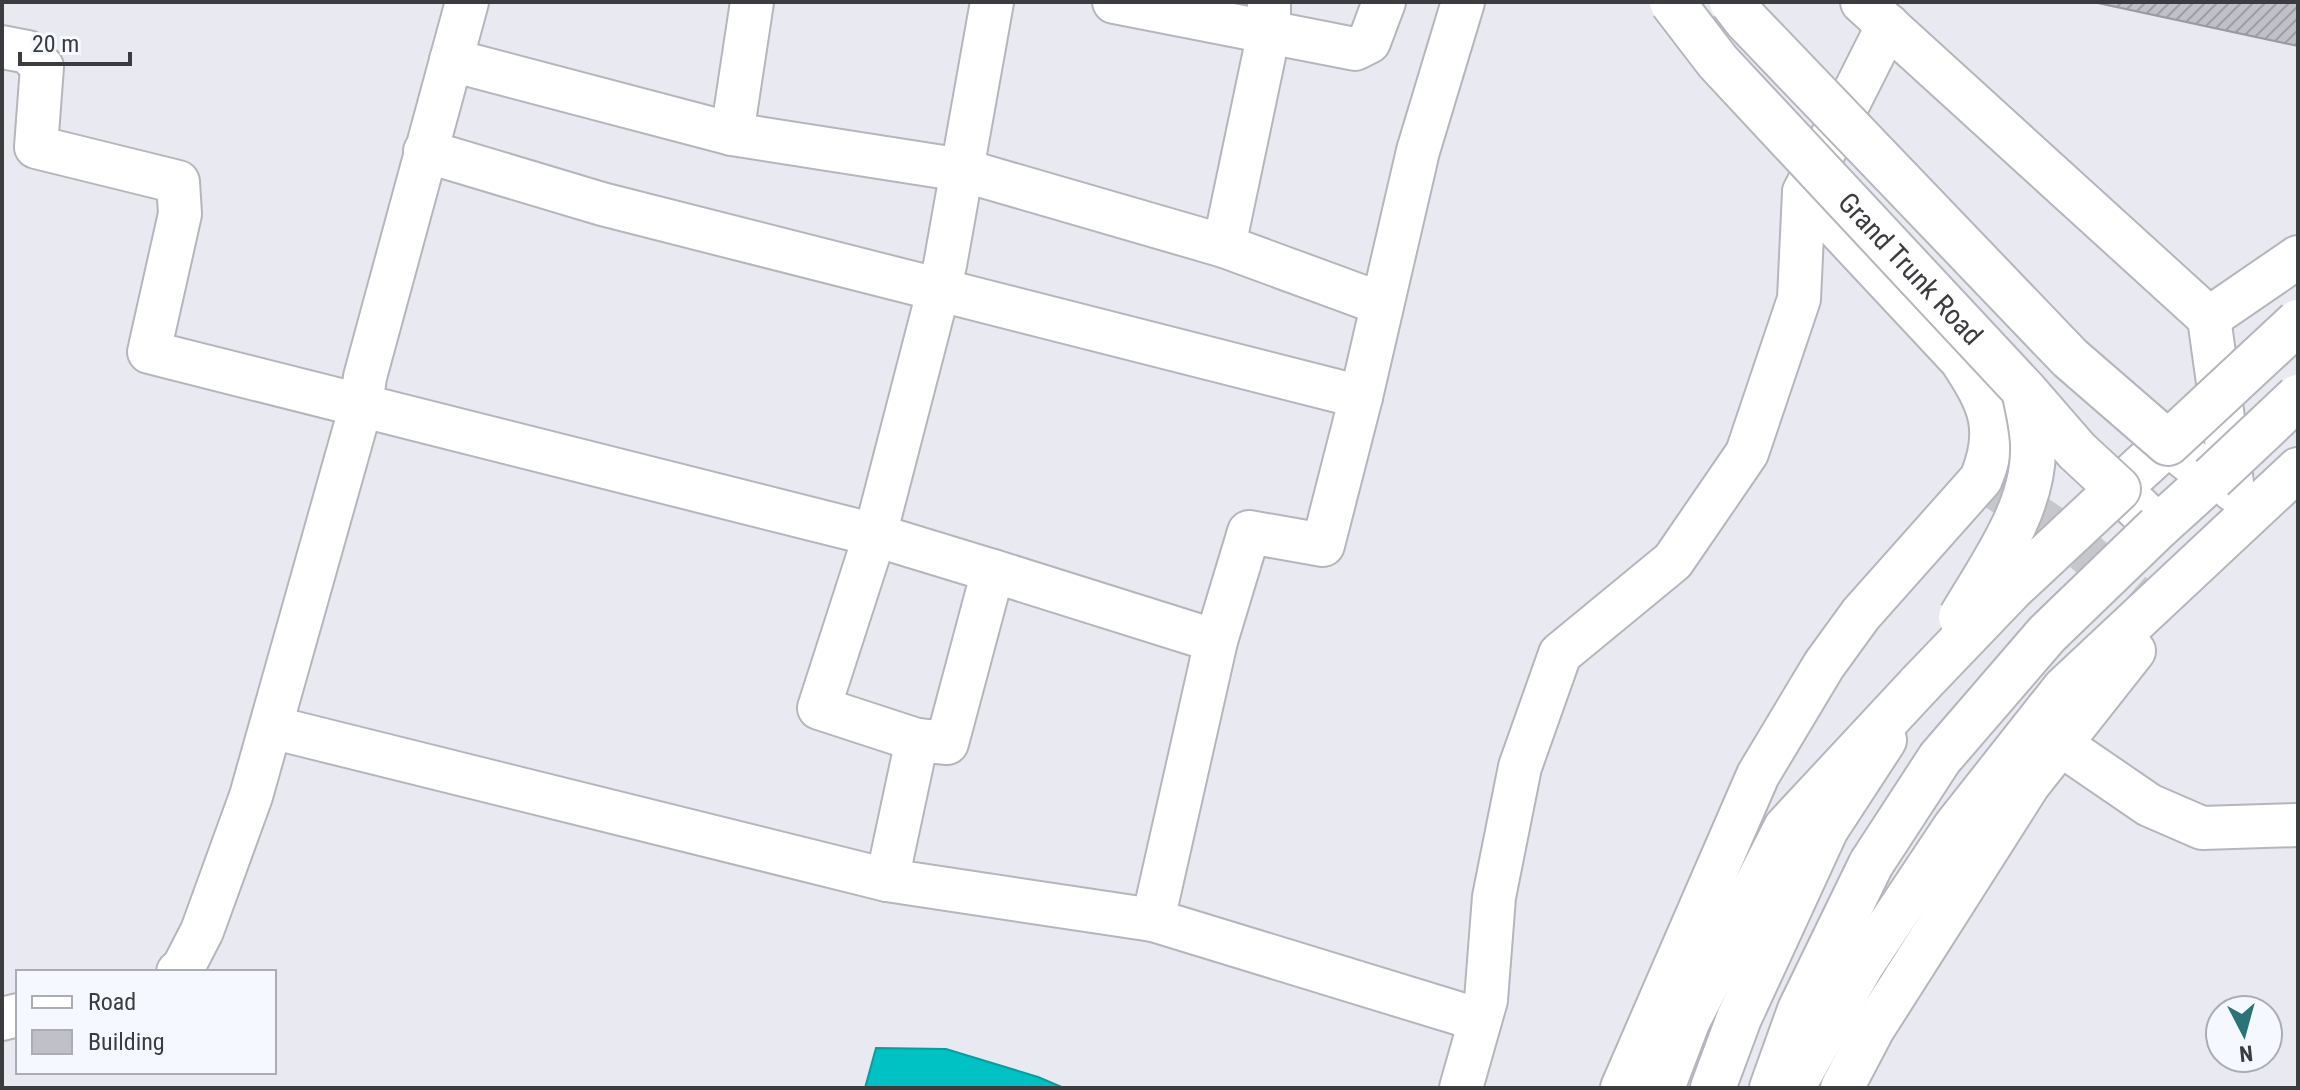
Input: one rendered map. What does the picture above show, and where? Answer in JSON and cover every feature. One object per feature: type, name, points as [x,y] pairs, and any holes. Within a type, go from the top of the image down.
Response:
[{"type":"main road","name":"Grand Trunk Road","points":[[1672,2],[1718,62],[2024,390],[2077,451],[2158,527]]},
{"type":"main road","name":"Grand Trunk Road","points":[[1732,2],[2070,358],[2212,478]]},
{"type":"main road","points":[[1662,1088],[1688,1020],[1786,828],[2012,588],[2298,322]]},
{"type":"main road","points":[[1713,1088],[1739,1018],[1826,829],[1920,684],[2014,528],[2033,454],[2024,390]]},
{"type":"main road","points":[[1772,1088],[1800,1010],[1871,864],[1940,758],[2047,634],[2298,397]]},
{"type":"street","points":[[180,970],[202,931],[251,796],[361,406],[365,377],[467,2]]},
{"type":"street","points":[[732,134],[752,2]]},
{"type":"street","points":[[992,2],[939,288],[875,535],[819,708],[917,740],[947,743],[993,571]]},
{"type":"street","points":[[1114,2],[1269,17],[1355,49],[1369,42],[1384,2]]},
{"type":"street","points":[[1153,920],[1216,641],[1249,532],[1323,545],[1418,151],[1463,2]]},
{"type":"street","points":[[1461,1088],[1486,1000],[1494,897],[1520,767],[1560,654],[1673,561],[1747,453],[1799,299],[1804,192],[1871,9],[2209,318],[2238,524]]},
{"type":"street","points":[[1224,246],[1269,17]]},
{"type":"street","points":[[2,47],[28,52],[42,67],[36,147],[178,182],[180,214],[149,352],[875,535],[1216,641]]},
{"type":"street","points":[[451,60],[732,134],[962,170],[1224,246],[1382,304]]},
{"type":"street","points":[[425,151],[602,204],[1361,397]]},
{"type":"street","points":[[1622,1088],[1758,775],[1824,665],[1851,627],[1894,574],[1981,479],[1990,457],[1992,422],[1980,389],[1961,360],[1804,192]]},
{"type":"street","points":[[2209,318],[2298,257]]},
{"type":"street","points":[[1793,1088],[1863,964],[1955,826],[2064,688],[2298,469]]},
{"type":"street","points":[[1842,1088],[1873,1029],[2029,784],[2145,637],[2182,577]]},
{"type":"street","points":[[271,727],[887,880],[1153,920],[1480,1020]]},
{"type":"street","points":[[887,880],[917,740]]},
{"type":"street","points":[[2060,744],[2149,805],[2202,828],[2298,825]]},
{"type":"water","points":[[876,1048],[946,1049],[1064,1088],[865,1088]]},
{"type":"building","points":[[2093,2],[2298,2],[2298,46]]},
{"type":"tunnel","points":[[1981,479],[2068,537],[2149,608]]}]
